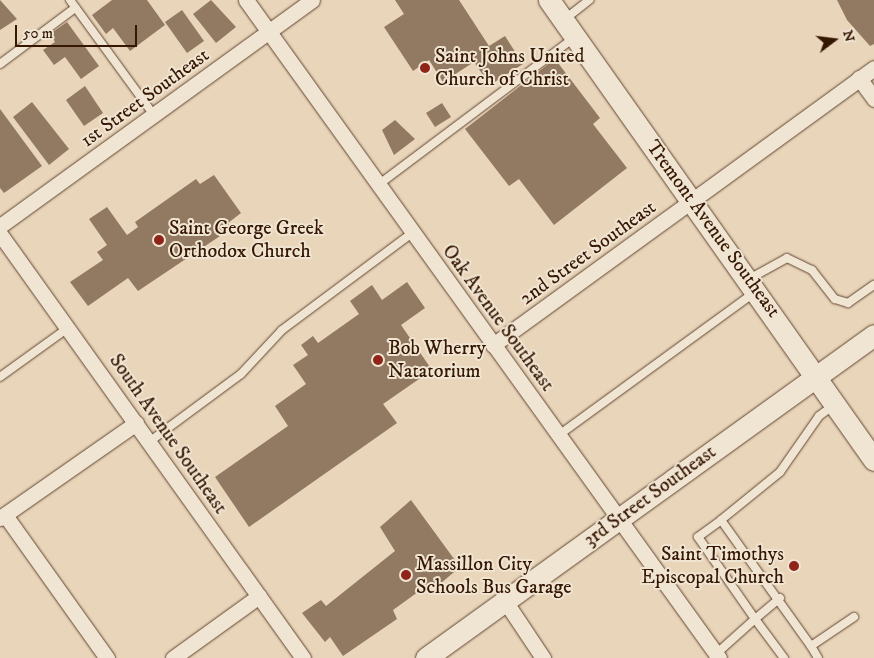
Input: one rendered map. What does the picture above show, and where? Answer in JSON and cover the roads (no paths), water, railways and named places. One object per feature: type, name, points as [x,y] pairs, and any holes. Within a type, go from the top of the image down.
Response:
[{"type":"street","name":"Oak Avenue Southeast","points":[[246,0],[717,656]]},
{"type":"street","name":"1st Street Southeast","points":[[0,226],[312,0]]},
{"type":"street","name":"Tremont Avenue Southeast","points":[[549,0],[818,375],[874,460]]},
{"type":"street","name":"2nd Street Southeast","points":[[494,345],[874,68]]},
{"type":"street","points":[[859,78],[874,100]]},
{"type":"street","name":"South Avenue Southeast","points":[[0,234],[303,658]]},
{"type":"street","name":"3rd Street Southeast","points":[[426,658],[874,335]]},
{"type":"street","points":[[107,658],[2,517],[136,423]]},
{"type":"street","points":[[173,658],[259,596]]},
{"type":"street","points":[[505,601],[542,658]]},
{"type":"lane","points":[[70,0],[154,116]]},
{"type":"lane","points":[[378,186],[569,29],[589,0]]},
{"type":"lane","points":[[0,64],[75,8]]},
{"type":"lane","points":[[149,442],[241,374],[282,330],[412,233]]},
{"type":"lane","points":[[559,436],[787,258],[812,270],[835,299],[848,303],[874,285]]},
{"type":"lane","points":[[0,377],[68,328]]},
{"type":"lane","points":[[784,658],[698,537],[780,472],[819,416],[837,403]]},
{"type":"lane","points":[[721,520],[780,598],[818,658]]},
{"type":"lane","points":[[717,656],[780,598]]},
{"type":"lane","points":[[812,646],[854,617]]},
{"type":"place","name":"Saint Johns United Church of Christ","points":[[425,68]]},
{"type":"place","name":"Saint George Greek Orthodox Church","points":[[159,240]]},
{"type":"place","name":"Bob Wherry Natatorium","points":[[378,360]]},
{"type":"place","name":"Saint Timothys Episcopal Church","points":[[794,566]]},
{"type":"place","name":"Massillon City Schools Bus Garage","points":[[406,575]]}]
